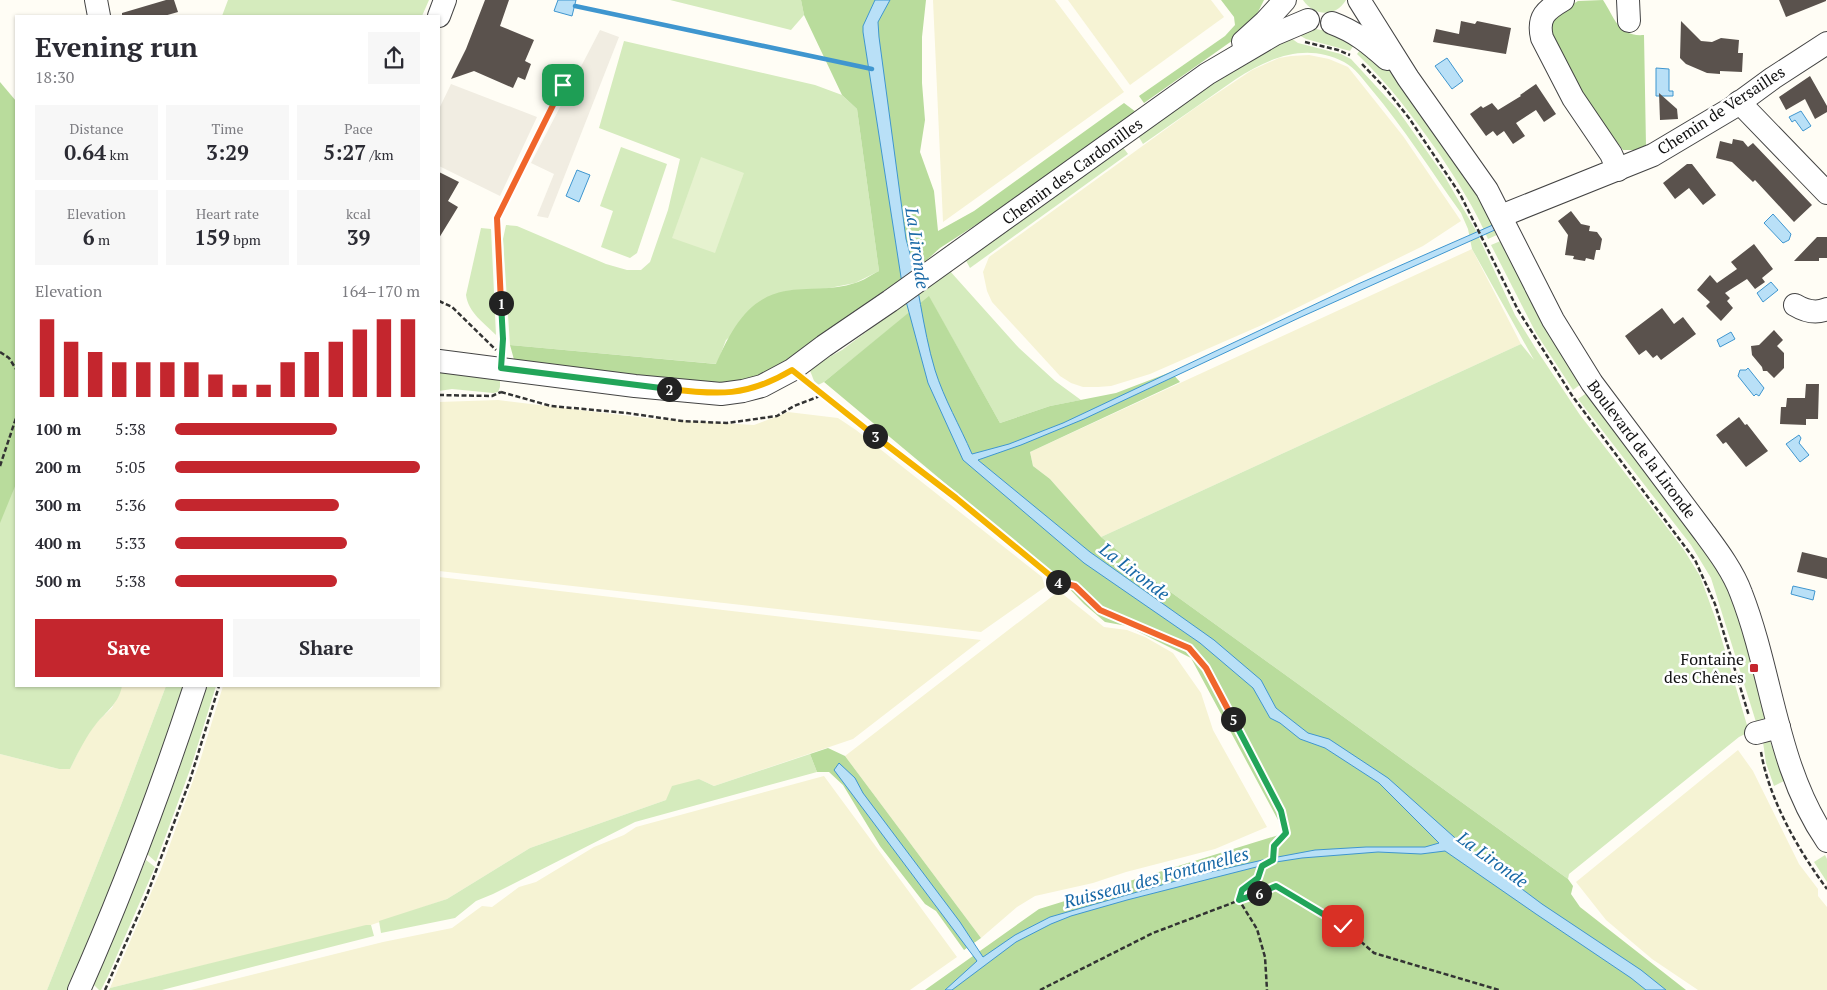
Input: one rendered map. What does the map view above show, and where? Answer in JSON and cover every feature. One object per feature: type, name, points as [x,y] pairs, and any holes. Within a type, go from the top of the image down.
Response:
[{"type":"street","points":[[96,0],[99,15]]},
{"type":"street","points":[[439,15],[445,0]]},
{"type":"street","name":"Chemin des Cardonilles","points":[[441,361],[635,386],[720,394],[753,389],[792,370],[1207,74],[1265,22],[1285,0]]},
{"type":"street","points":[[1291,0],[1296,10],[1298,24]]},
{"type":"street","points":[[1332,23],[1346,16],[1358,0]]},
{"type":"street","name":"Boulevard de la Lironde","points":[[1358,0],[1408,78],[1487,190],[1553,320],[1587,375],[1721,556],[1738,585],[1756,637],[1791,769],[1818,827],[1827,841]]},
{"type":"street","points":[[1563,0],[1543,16],[1539,27],[1542,38],[1573,98],[1611,154],[1618,170]]},
{"type":"street","name":"Boulevard de la Lironde","points":[[1298,24],[1332,23],[1350,30],[1364,39],[1408,78]]},
{"type":"street","name":"Chemin des Cardonilles","points":[[1207,74],[1298,24]]},
{"type":"street","name":"Chemin de Versailles","points":[[1501,216],[1653,155],[1739,102],[1827,43]]},
{"type":"street","points":[[1739,102],[1827,193]]},
{"type":"street","points":[[1795,306],[1813,312],[1827,309]]},
{"type":"street","points":[[79,990],[137,852],[195,687]]},
{"type":"street","points":[[1756,734],[1779,727]]},
{"type":"path","points":[[1298,24],[1293,35],[1300,40],[1352,55]]},
{"type":"path","points":[[1357,60],[1385,88],[1414,125],[1460,194],[1518,310],[1544,353],[1590,420],[1695,560],[1715,604],[1741,692],[1759,743],[1764,769],[1773,795],[1805,856],[1827,889]]},
{"type":"path","points":[[440,301],[452,307],[501,355],[503,339],[497,218],[563,85]]},
{"type":"path","points":[[0,352],[9,358],[15,367]]},
{"type":"path","points":[[501,368],[504,382],[501,392]]},
{"type":"path","points":[[792,370],[956,498],[1059,583],[1075,586],[1100,610],[1189,648],[1206,668],[1281,811],[1286,833],[1274,846],[1273,860],[1262,866],[1258,878],[1242,890],[1239,900],[1257,928],[1265,957],[1267,990]]},
{"type":"path","points":[[440,394],[492,396],[501,392],[551,406],[627,413],[682,421],[727,423],[777,416],[794,406],[828,393]]},
{"type":"path","points":[[0,466],[15,421]]},
{"type":"path","points":[[105,990],[147,895],[190,780],[220,687]]},
{"type":"path","points":[[1040,990],[1153,933],[1276,886],[1343,926],[1374,953],[1500,990]]},
{"type":"shaded area","points":[[933,0],[1055,0],[1124,92],[943,222]]},
{"type":"shaded area","points":[[1068,0],[1211,0],[1224,17],[1130,85]]},
{"type":"shaded area","points":[[600,30],[619,37],[548,218],[537,216],[554,174],[531,163]]},
{"type":"shaded area","points":[[1309,55],[1329,59],[1348,67],[1403,136],[1461,221],[1423,246],[1262,325],[1150,374],[1111,386],[1098,387],[1083,387],[1071,383],[1060,376],[992,302],[987,291],[983,272],[989,257],[1195,108],[1252,70],[1279,58]]},
{"type":"shaded area","points":[[451,84],[537,117],[500,196],[440,166],[440,107]]},
{"type":"shaded area","points":[[1472,249],[1521,344],[1101,537],[1050,479],[1033,466],[1030,452]]},
{"type":"shaded area","points":[[498,400],[655,419],[754,425],[788,412],[838,418],[856,430],[1042,577],[1045,587],[981,632],[440,571],[440,402]]},
{"type":"shaded area","points":[[440,577],[981,640],[853,739],[714,786],[699,779],[666,800],[530,848],[447,899],[371,925],[110,988],[160,872],[199,764],[223,687],[440,687]]},
{"type":"shaded area","points":[[1059,591],[1104,627],[1127,630],[1145,637],[1173,653],[1201,693],[1213,730],[1267,827],[1215,849],[1126,872],[1093,883],[1035,896],[1017,907],[981,938],[845,756]]},
{"type":"shaded area","points":[[122,687],[166,687],[47,990],[0,990],[0,754],[59,769],[70,769],[83,742],[96,723],[112,708]]},
{"type":"shaded area","points":[[1738,750],[1753,771],[1799,864],[1818,889],[1818,896],[1827,907],[1827,990],[1698,990],[1652,959],[1606,920],[1576,882]]},
{"type":"shaded area","points":[[824,776],[957,957],[910,990],[191,990],[383,942],[452,928],[482,906],[492,907],[519,887],[536,882],[594,847],[624,835],[636,827]]},
{"type":"green space","points":[[228,0],[429,0],[422,15],[222,15]]},
{"type":"green space","points":[[670,0],[801,0],[804,15],[791,30]]},
{"type":"green space","points":[[801,0],[926,0],[922,37],[922,83],[925,120],[920,152],[934,191],[938,231],[974,211],[1124,103],[1136,112],[1070,158],[1028,191],[940,248],[919,267],[794,357],[745,387],[516,367],[510,345],[716,364],[734,329],[750,309],[760,301],[785,291],[846,285],[861,281],[879,271],[857,109],[842,95],[804,15]]},
{"type":"green space","points":[[1221,0],[1264,0],[1254,20],[1236,38],[1144,103],[1139,96],[1225,36],[1235,25],[1234,17]]},
{"type":"green space","points":[[1303,0],[1346,0],[1336,10],[1325,13],[1313,9]]},
{"type":"green space","points":[[1603,0],[1614,20],[1623,30],[1635,35],[1644,35],[1646,146],[1637,150],[1623,150],[1568,76],[1547,32],[1552,17],[1578,1]]},
{"type":"green space","points":[[1306,27],[1328,30],[1357,40],[1350,51],[1306,39],[1299,35]]},
{"type":"green space","points":[[1288,36],[1298,43],[1341,54],[1351,59],[1397,109],[1445,177],[1475,229],[1515,315],[1536,349],[1580,415],[1684,550],[1700,576],[1716,620],[1749,732],[1739,737],[1569,874],[1568,879],[1154,580],[1101,537],[1521,344],[1534,360],[1472,249],[1468,229],[1461,213],[1383,104],[1359,74],[1344,62],[1330,56],[1315,53],[1301,53],[1274,59],[1236,79],[1143,144],[1137,134],[1198,91]]},
{"type":"green space","points":[[624,41],[815,85],[842,95],[857,109],[879,271],[855,283],[819,290],[785,291],[726,340],[717,364],[510,345],[503,239],[506,225],[517,226],[606,264],[627,270],[641,270],[650,262],[668,210],[680,159],[599,128]]},
{"type":"green space","points":[[1364,45],[1382,61],[1480,196],[1499,234],[1488,239],[1478,217],[1447,165],[1391,90],[1357,54]]},
{"type":"green space","points":[[0,82],[15,100],[15,486],[0,523]]},
{"type":"green space","points":[[1122,146],[1128,154],[970,268],[964,257]]},
{"type":"green space","points":[[621,147],[667,164],[637,253],[630,258],[601,247],[613,211],[600,206]]},
{"type":"green space","points":[[701,157],[744,173],[715,253],[672,238]]},
{"type":"green space","points":[[481,228],[491,229],[496,335],[473,312],[466,295]]},
{"type":"green space","points":[[1503,240],[1581,384],[1573,390],[1536,333],[1491,245]]},
{"type":"green space","points":[[949,270],[1019,348],[1055,381],[1081,400],[1050,406],[1000,423],[929,297],[824,382],[816,386],[809,368],[842,350]]},
{"type":"green space","points":[[929,296],[1000,423],[1050,406],[1116,393],[1171,372],[1180,382],[1030,452],[1033,466],[1050,479],[1101,537],[1154,580],[1568,879],[1573,886],[1571,894],[1580,907],[1686,990],[925,990],[1039,909],[1285,833],[1191,658],[1127,626],[1105,622],[1061,580],[824,382]]},
{"type":"green space","points":[[440,369],[500,378],[498,392],[452,389],[440,391]]},
{"type":"green space","points":[[1588,392],[1683,517],[1732,592],[1748,644],[1753,672],[1755,673],[1769,718],[1756,722],[1711,578],[1691,545],[1578,399]]},
{"type":"green space","points":[[15,469],[15,687],[122,687],[115,702],[92,729],[70,769],[59,769],[0,754],[0,511]]},
{"type":"green space","points":[[166,687],[185,687],[132,836],[67,990],[47,990]]},
{"type":"green space","points":[[207,687],[216,687],[191,767],[156,862],[147,854],[177,775]]},
{"type":"green space","points":[[1770,741],[1784,781],[1774,786],[1766,763],[1763,742]]},
{"type":"green space","points":[[828,748],[845,756],[981,938],[964,950],[936,911],[925,904],[880,846],[843,785],[829,772],[817,772],[810,754]]},
{"type":"green space","points":[[810,754],[817,772],[635,822],[476,901],[455,918],[381,933],[379,921],[447,899],[530,848],[666,800],[672,786],[699,779],[714,786]]},
{"type":"green space","points":[[1825,855],[1827,859],[1827,882],[1814,862]]},
{"type":"green space","points":[[146,860],[155,867],[108,976],[101,990],[99,990],[94,985],[94,979]]},
{"type":"green space","points":[[371,925],[374,936],[162,990],[109,990],[110,988]]},
{"type":"water","points":[[558,0],[576,0],[572,16],[554,11]]},
{"type":"water","points":[[875,0],[890,0],[878,22],[879,37],[906,239],[935,370],[947,402],[972,454],[1009,444],[1063,423],[1358,284],[1495,224],[1497,229],[1301,317],[1084,419],[1021,445],[978,460],[1090,552],[1214,640],[1261,680],[1276,708],[1308,733],[1329,739],[1388,778],[1463,845],[1542,904],[1641,970],[1666,990],[1646,990],[1445,851],[1421,854],[1378,852],[1276,862],[1127,900],[1071,916],[1051,924],[1016,942],[952,990],[945,990],[977,961],[834,770],[839,763],[855,778],[863,793],[960,922],[983,957],[1015,935],[1050,917],[1193,876],[1315,850],[1366,847],[1425,847],[1439,843],[1379,783],[1325,748],[1300,739],[1280,723],[1270,718],[1253,688],[1200,643],[1084,563],[963,460],[928,383],[903,290],[863,32],[863,26]]},
{"type":"water","points":[[1447,58],[1463,81],[1452,89],[1435,66]]},
{"type":"water","points":[[1656,68],[1669,69],[1669,91],[1673,91],[1673,96],[1656,96]]},
{"type":"water","points":[[1801,111],[1811,126],[1803,131],[1795,120],[1792,122],[1789,117]]},
{"type":"water","points":[[577,170],[590,175],[579,202],[566,196]]},
{"type":"water","points":[[1773,214],[1791,234],[1789,240],[1783,243],[1764,223]]},
{"type":"water","points":[[1771,282],[1778,290],[1763,302],[1757,293]]},
{"type":"water","points":[[1731,332],[1735,339],[1720,347],[1717,340]]},
{"type":"water","points":[[1748,368],[1764,388],[1759,396],[1756,394],[1754,396],[1738,376],[1740,370]]},
{"type":"water","points":[[1799,435],[1801,438],[1799,443],[1809,455],[1800,462],[1786,444]]},
{"type":"water","points":[[1793,586],[1815,591],[1813,600],[1791,594]]},
{"type":"building","points":[[166,0],[174,0],[178,12],[168,15],[122,15],[122,13]]},
{"type":"building","points":[[485,0],[509,0],[500,26],[534,40],[525,61],[531,64],[525,80],[518,77],[513,88],[474,71],[451,79],[466,49]]},
{"type":"building","points":[[1779,0],[1826,0],[1826,1],[1786,17]]},
{"type":"building","points":[[1461,21],[1475,24],[1477,21],[1511,28],[1506,54],[1433,42],[1436,29],[1459,34]]},
{"type":"building","points":[[1681,21],[1701,41],[1712,42],[1721,38],[1739,40],[1738,53],[1743,53],[1742,72],[1720,71],[1720,74],[1707,73],[1686,64],[1680,58]]},
{"type":"building","points":[[1810,76],[1827,106],[1827,112],[1815,119],[1805,99],[1786,110],[1779,97]]},
{"type":"building","points":[[1536,84],[1556,114],[1544,122],[1536,110],[1516,123],[1525,136],[1513,144],[1504,131],[1497,136],[1493,131],[1486,136],[1470,114],[1481,106],[1483,108],[1492,103],[1498,110]]},
{"type":"building","points":[[1659,93],[1677,109],[1678,119],[1660,120]]},
{"type":"building","points":[[1733,139],[1743,141],[1748,147],[1753,143],[1812,205],[1794,222],[1755,180],[1753,182],[1732,162],[1716,158],[1720,141],[1732,144]]},
{"type":"building","points":[[1687,164],[1692,164],[1716,195],[1703,205],[1689,188],[1675,199],[1663,183]]},
{"type":"building","points":[[440,172],[459,182],[448,201],[458,207],[440,236]]},
{"type":"building","points":[[1571,211],[1581,224],[1590,226],[1589,231],[1597,232],[1602,239],[1600,250],[1596,250],[1594,260],[1586,258],[1585,261],[1573,259],[1574,256],[1565,255],[1568,235],[1558,221]]},
{"type":"building","points":[[1817,237],[1827,237],[1827,258],[1819,258],[1819,261],[1794,261]]},
{"type":"building","points":[[1754,244],[1773,269],[1762,278],[1765,282],[1755,289],[1747,279],[1725,293],[1730,298],[1727,301],[1733,308],[1721,321],[1706,306],[1710,302],[1697,290],[1710,275],[1717,283],[1737,269],[1731,262]]},
{"type":"building","points":[[1662,308],[1674,324],[1683,317],[1696,334],[1661,360],[1657,355],[1653,358],[1646,350],[1639,355],[1625,336]]},
{"type":"building","points":[[1774,330],[1783,340],[1777,346],[1784,353],[1784,368],[1774,378],[1767,371],[1763,371],[1752,355],[1751,346],[1759,345]]},
{"type":"building","points":[[1806,384],[1819,384],[1818,419],[1806,419],[1806,425],[1780,424],[1781,407],[1786,407],[1787,398],[1805,398]]},
{"type":"building","points":[[1739,417],[1745,425],[1747,424],[1768,451],[1746,467],[1726,442],[1723,444],[1716,435]]},
{"type":"building","points":[[1802,552],[1827,558],[1827,579],[1797,572]]},
{"type":"waterway","points":[[575,6],[872,69]]},
{"type":"place","name":"Fontaine des Chênes","points":[[1754,668]]},
{"type":"route","points":[[563,85],[497,218],[503,339],[501,368],[635,386],[720,394],[753,389],[792,370],[956,498],[1046,574],[1059,583],[1075,586],[1100,610],[1189,648],[1206,668],[1281,811],[1286,833],[1274,846],[1273,860],[1262,866],[1258,878],[1242,890],[1239,900],[1276,886],[1343,926]]},
{"type":"water label","name":"La Lironde","points":[[918,248]]},
{"type":"water label","name":"La Lironde","points":[[1135,571]]},
{"type":"water label","name":"La Lironde","points":[[1493,859]]},
{"type":"water label","name":"Ruisseau des Fontanelles","points":[[1156,877]]}]
